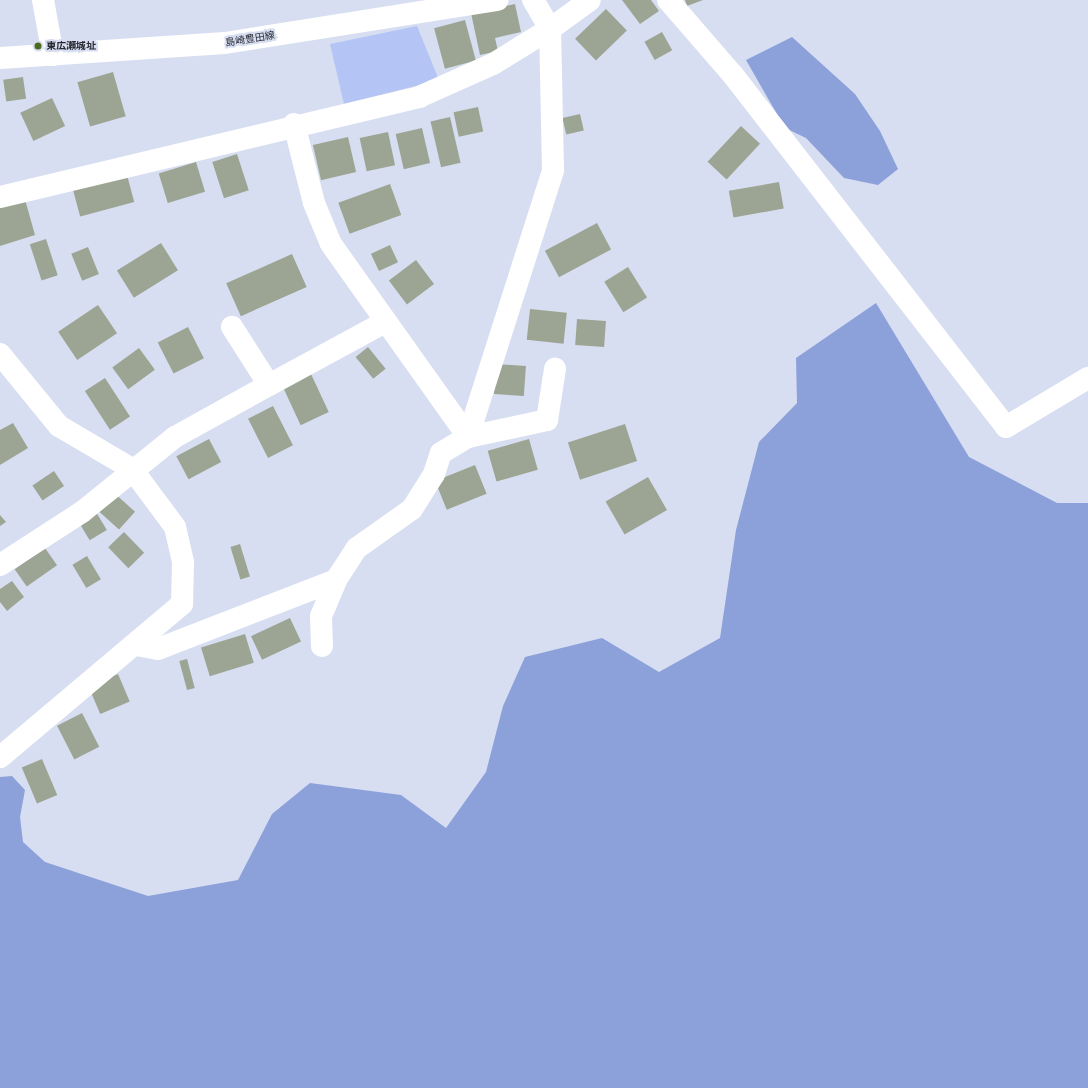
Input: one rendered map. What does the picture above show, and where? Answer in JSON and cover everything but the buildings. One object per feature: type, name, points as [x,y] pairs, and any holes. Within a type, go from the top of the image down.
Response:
[{"type":"street","points":[[43,0],[53,55]]},
{"type":"street","name":"島崎豊田線","points":[[0,58],[225,43],[498,0]]},
{"type":"street","points":[[468,436],[553,170],[550,29],[533,0]]},
{"type":"street","points":[[0,197],[20,190],[257,137],[294,124],[419,97],[493,64],[550,29],[590,0]]},
{"type":"street","points":[[668,0],[733,75],[1006,426],[1088,378]]},
{"type":"street","points":[[294,124],[314,203],[331,244],[385,322],[468,436]]},
{"type":"street","points":[[0,565],[82,512],[132,469],[175,437],[385,322]]},
{"type":"street","points":[[232,327],[269,385]]},
{"type":"street","points":[[0,354],[59,426],[132,469],[175,526],[183,563],[182,604],[136,645],[0,757]]},
{"type":"street","points":[[322,646],[321,616],[336,580],[357,548],[412,509],[434,474],[441,454],[468,436],[547,420],[555,369]]},
{"type":"street","points":[[136,645],[158,649],[336,580]]},
{"type":"shaded area","points":[[417,26],[439,80],[344,104],[330,44]]},
{"type":"shaded area","points":[[792,37],[855,94],[880,131],[898,169],[878,185],[844,178],[806,138],[785,128],[746,60]]},
{"type":"shaded area","points":[[876,303],[969,457],[1057,503],[1088,503],[1088,1088],[0,1088],[0,777],[12,776],[25,790],[20,817],[23,842],[45,862],[148,896],[238,880],[272,814],[310,783],[401,795],[446,828],[486,772],[503,706],[525,657],[602,638],[659,672],[720,638],[736,530],[759,442],[797,403],[796,358]]},
{"type":"place","name":"東広瀬城址","points":[[38,46]]}]
